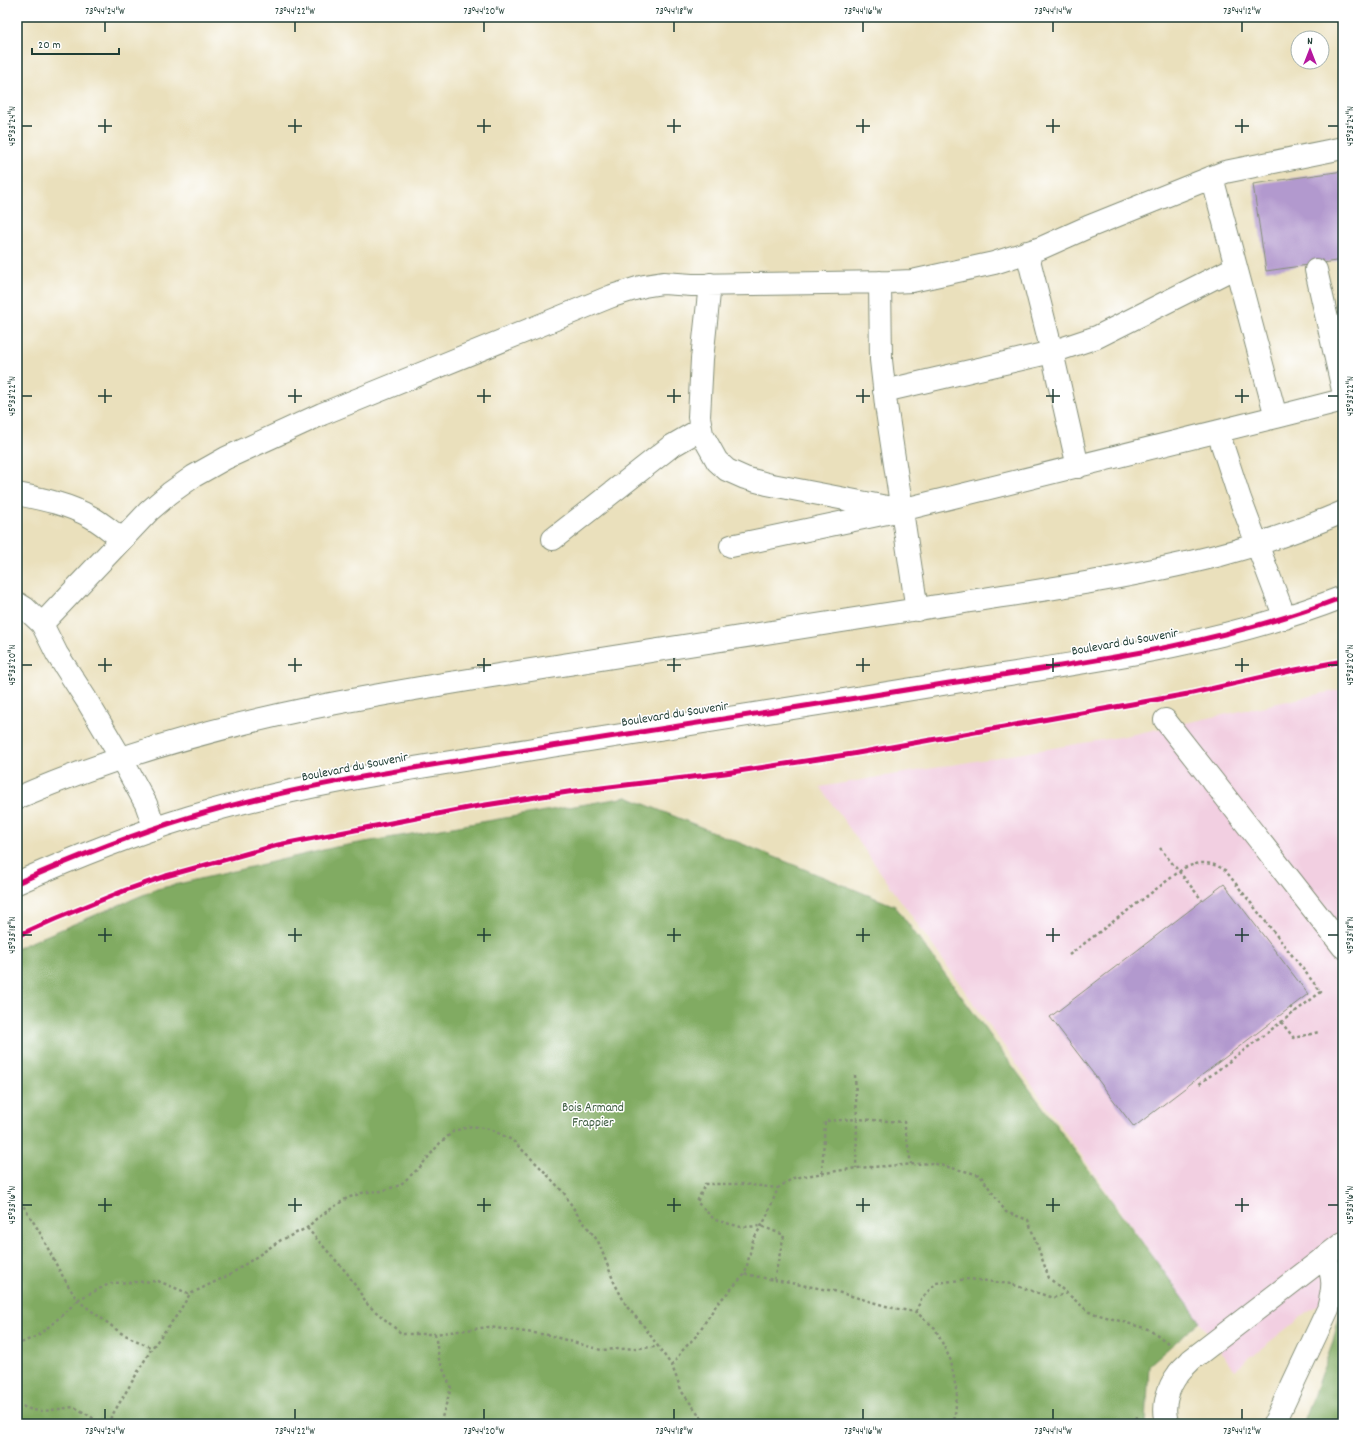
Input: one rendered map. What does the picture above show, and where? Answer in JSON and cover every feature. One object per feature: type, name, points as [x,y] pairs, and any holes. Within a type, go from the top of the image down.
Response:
[{"type":"street","points":[[42,624],[149,511],[170,493],[194,476],[226,458],[322,414],[612,296],[644,286],[663,283],[710,284],[912,281],[950,274],[994,263],[1041,248],[1088,227],[1225,172],[1248,166],[1343,148]]},
{"type":"street","points":[[1212,177],[1276,417]]},
{"type":"street","points":[[1027,252],[1052,352],[1078,467]]},
{"type":"street","points":[[884,391],[1052,352],[1097,337],[1236,267]]},
{"type":"street","points":[[1316,270],[1343,390]]},
{"type":"street","points":[[880,282],[881,360],[884,391],[890,441],[917,610]]},
{"type":"street","points":[[710,284],[702,359],[698,417],[707,447],[717,461],[727,470],[745,478],[785,488],[901,510]]},
{"type":"street","points":[[731,546],[901,510],[1343,400]]},
{"type":"street","points":[[552,539],[670,447],[701,429]]},
{"type":"street","points":[[1218,432],[1240,500],[1285,618]]},
{"type":"street","points":[[17,494],[53,502],[76,510],[93,518],[122,539]]},
{"type":"street","points":[[17,798],[86,770],[121,758],[209,732],[313,707],[568,664],[917,610],[1148,571],[1222,554],[1257,544],[1343,512]]},
{"type":"street","name":"Boulevard du Souvenir","points":[[17,883],[74,858],[155,829],[233,805],[321,785],[456,761],[1131,654],[1210,638],[1285,618],[1343,596]]},
{"type":"street","points":[[17,603],[25,608],[42,624],[57,654],[121,758],[146,804],[155,829]]},
{"type":"street","points":[[1165,720],[1343,947]]},
{"type":"street","points":[[1168,1424],[1166,1420],[1165,1406],[1169,1389],[1178,1373],[1191,1360],[1343,1243]]},
{"type":"street","points":[[1274,1424],[1328,1309],[1333,1291],[1332,1276],[1326,1257]]},
{"type":"path","points":[[1160,848],[1202,900]]},
{"type":"path","points":[[1069,955],[1184,868],[1195,863],[1204,862],[1217,865],[1225,870],[1321,992],[1198,1085]]},
{"type":"path","points":[[1290,1007],[1295,1012]]},
{"type":"path","points":[[1281,1022],[1294,1038],[1319,1032]]},
{"type":"path","points":[[855,1075],[857,1119],[856,1168]]},
{"type":"path","points":[[822,1173],[825,1121],[857,1119],[904,1122],[911,1164]]},
{"type":"path","points":[[107,1424],[152,1348],[177,1315],[190,1294],[231,1274],[281,1240],[307,1228],[316,1219],[348,1198],[365,1192],[382,1191],[400,1185],[420,1167],[440,1143],[454,1131],[472,1126],[490,1129],[512,1140],[564,1193],[577,1214],[598,1240],[614,1282],[627,1306],[672,1366],[682,1392],[706,1424]]},
{"type":"path","points":[[672,1366],[681,1352],[696,1336],[717,1304],[745,1274],[753,1240],[766,1218],[778,1188],[793,1178],[822,1173],[856,1168],[932,1163],[980,1175],[1006,1212],[1028,1220],[1049,1278],[1089,1312],[1151,1330],[1191,1360]]},
{"type":"path","points":[[774,1280],[784,1235],[761,1226],[741,1227],[715,1220],[698,1202],[705,1184],[742,1184],[778,1188]]},
{"type":"path","points":[[17,1196],[39,1231],[59,1270],[77,1300],[121,1333],[152,1348]]},
{"type":"path","points":[[307,1228],[348,1273],[368,1305],[402,1334],[435,1334],[489,1327],[548,1335],[601,1350],[658,1347]]},
{"type":"path","points":[[745,1274],[834,1290],[893,1308],[916,1312],[935,1328],[951,1361],[957,1395],[954,1424]]},
{"type":"path","points":[[916,1312],[921,1299],[936,1283],[969,1279],[1011,1284],[1053,1298],[1067,1293]]},
{"type":"path","points":[[17,1347],[21,1343],[37,1336],[69,1310],[77,1300],[111,1283],[158,1281],[190,1294]]},
{"type":"path","points":[[435,1334],[439,1359],[450,1388],[440,1424]]},
{"type":"path","points":[[17,1404],[32,1410],[44,1411],[74,1407],[101,1424]]},
{"type":"shaded area","points":[[1343,689],[1343,1284],[1234,1370],[820,787],[1125,736]]},
{"type":"green space","name":"Bois Armand Frappier","points":[[627,797],[895,906],[1200,1321],[1149,1365],[1146,1424],[17,1424],[17,948],[157,889],[336,847]]},
{"type":"green space","points":[[1343,1299],[1343,1424],[1303,1424],[1333,1342]]},
{"type":"building","points":[[1343,171],[1343,260],[1266,271],[1253,184]]},
{"type":"building","points":[[1224,884],[1308,994],[1134,1127],[1050,1017]]},
{"type":"cycle path","points":[[17,883],[146,831],[235,804],[281,793],[419,767],[1044,669],[1146,651],[1245,629],[1295,614],[1343,597]]},
{"type":"cycle path","points":[[17,936],[126,890],[166,876],[278,845],[473,807],[568,792],[725,773],[852,754],[1188,694],[1290,671],[1343,661]]}]
